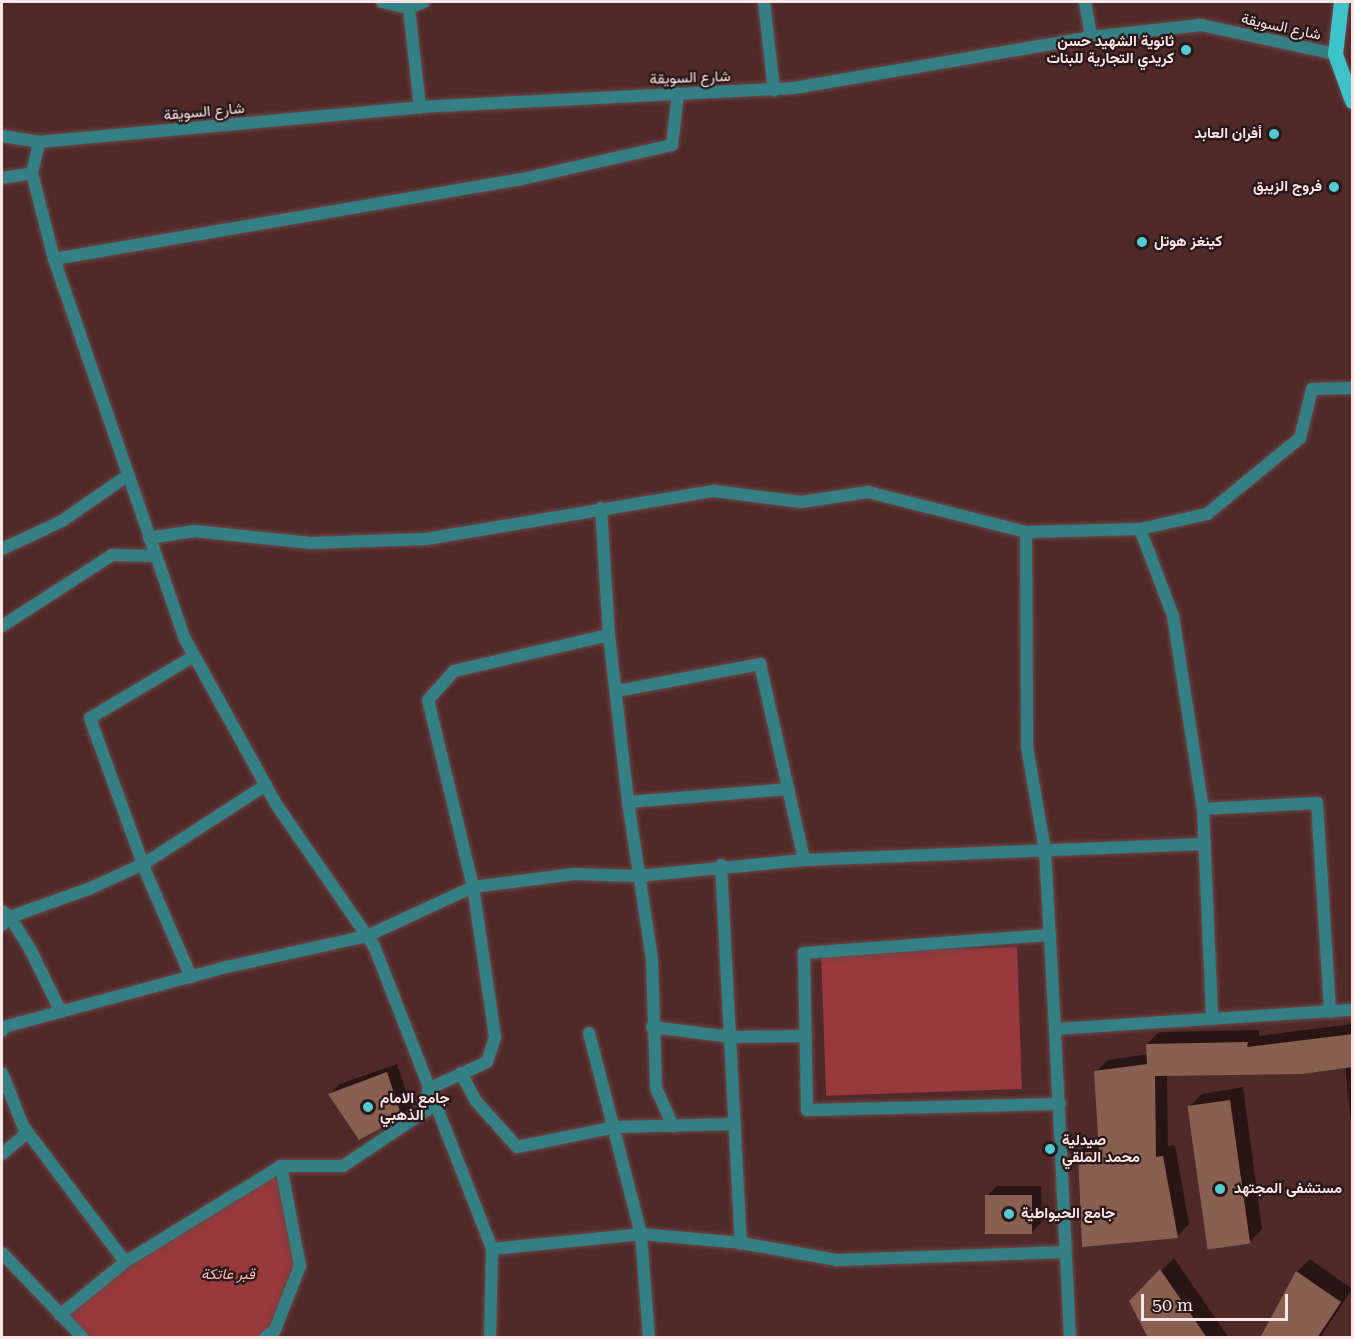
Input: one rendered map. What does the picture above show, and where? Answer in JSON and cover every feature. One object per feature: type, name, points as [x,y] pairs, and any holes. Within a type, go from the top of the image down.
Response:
[{"type":"main road","points":[[1342,3],[1335,54],[1353,100]]},
{"type":"street","points":[[382,2],[409,8],[424,2]]},
{"type":"street","points":[[764,2],[774,90]]},
{"type":"street","points":[[1085,2],[1091,37]]},
{"type":"street","points":[[409,8],[420,107]]},
{"type":"street","name":"شارع السويقة","points":[[2,136],[39,142],[420,107],[774,90],[1091,37],[1201,25],[1335,54]]},
{"type":"street","points":[[54,259],[518,180],[672,145],[678,93]]},
{"type":"street","points":[[39,142],[32,173],[54,259],[149,538],[194,656],[266,785],[367,936],[492,1249],[490,1338]]},
{"type":"street","points":[[2,178],[32,173]]},
{"type":"street","points":[[149,538],[194,531],[310,543],[426,539],[601,508],[714,491],[801,502],[868,492],[1026,532],[1140,529],[1207,514],[1300,438],[1312,389],[1353,388]]},
{"type":"street","points":[[2,549],[62,521],[127,476]]},
{"type":"street","points":[[601,508],[609,635],[628,802],[652,959],[652,1027],[656,1088],[673,1125]]},
{"type":"street","points":[[1140,529],[1173,616],[1203,809],[1212,1019]]},
{"type":"street","points":[[1026,532],[1027,747],[1045,850],[1060,1104],[1070,1338]]},
{"type":"street","points":[[2,626],[112,555],[156,556]]},
{"type":"street","points":[[428,1089],[487,1062],[495,1037],[473,887],[428,700],[454,671],[609,635]]},
{"type":"street","points":[[191,977],[90,718],[194,656]]},
{"type":"street","points":[[617,691],[760,664],[804,860]]},
{"type":"street","points":[[61,1012],[4,918],[91,888],[145,863],[266,785]]},
{"type":"street","points":[[628,802],[788,789]]},
{"type":"street","points":[[1203,809],[1317,803],[1330,1012]]},
{"type":"street","points":[[2,1031],[4,1027],[191,977],[367,936],[473,887],[574,874],[638,876],[721,865],[804,860],[1205,844]]},
{"type":"street","points":[[721,865],[741,1243]]},
{"type":"street","points":[[1050,935],[804,953],[807,1110],[1060,1104]]},
{"type":"street","points":[[1055,1029],[1353,1010]]},
{"type":"street","points":[[652,1027],[731,1037],[806,1036]]},
{"type":"street","points":[[589,1033],[641,1234],[649,1338]]},
{"type":"street","points":[[2,1073],[27,1133],[125,1262]]},
{"type":"street","points":[[461,1073],[476,1101],[517,1147],[615,1127],[735,1124]]},
{"type":"street","points":[[60,1315],[125,1262],[281,1166],[344,1166],[427,1110],[428,1089]]},
{"type":"street","points":[[2,1154],[27,1133]]},
{"type":"street","points":[[272,1335],[300,1266],[281,1166]]},
{"type":"street","points":[[492,1249],[641,1234],[741,1243],[837,1260],[1065,1252]]},
{"type":"street","points":[[2,1253],[83,1338]]},
{"type":"green space","points":[[1017,947],[1022,1089],[826,1096],[821,954]]},
{"type":"green space","name":"قبر عاتكة","points":[[282,1171],[300,1266],[265,1337],[83,1337],[63,1318],[125,1262]]},
{"type":"building","points":[[1353,1034],[1353,1067],[1302,1074],[1155,1076],[1156,1157],[1163,1156],[1178,1238],[1082,1247],[1078,1152],[1099,1152],[1094,1071],[1147,1064],[1146,1044],[1248,1042],[1247,1047]]},
{"type":"building","name":"جامع الامام الذهبي","points":[[387,1072],[402,1117],[359,1140],[328,1094]]},
{"type":"building","points":[[1230,1100],[1250,1244],[1208,1250],[1187,1106]]},
{"type":"building","name":"جامع الحيواطية","points":[[985,1195],[1032,1195],[1032,1234],[985,1234]]},
{"type":"building","points":[[1160,1269],[1207,1338],[1148,1338],[1129,1301]]},
{"type":"building","points":[[1296,1271],[1341,1302],[1317,1338],[1260,1338]]},
{"type":"place","name":"ثانوية الشهيد حسن كريدي التجارية للبنات","points":[[1186,50]]},
{"type":"place","name":"أفران العابد","points":[[1274,134]]},
{"type":"place","name":"فروج الزيبق","points":[[1334,187]]},
{"type":"place","name":"كينغز هوتل","points":[[1142,242]]},
{"type":"place","name":"جامع الامام الذهبي","points":[[368,1107]]},
{"type":"place","name":"صيدلية محمد الملقي","points":[[1050,1149]]},
{"type":"place","name":"مستشفى المجتهد","points":[[1220,1189]]},
{"type":"place","name":"جامع الحيواطية","points":[[1009,1214]]}]
